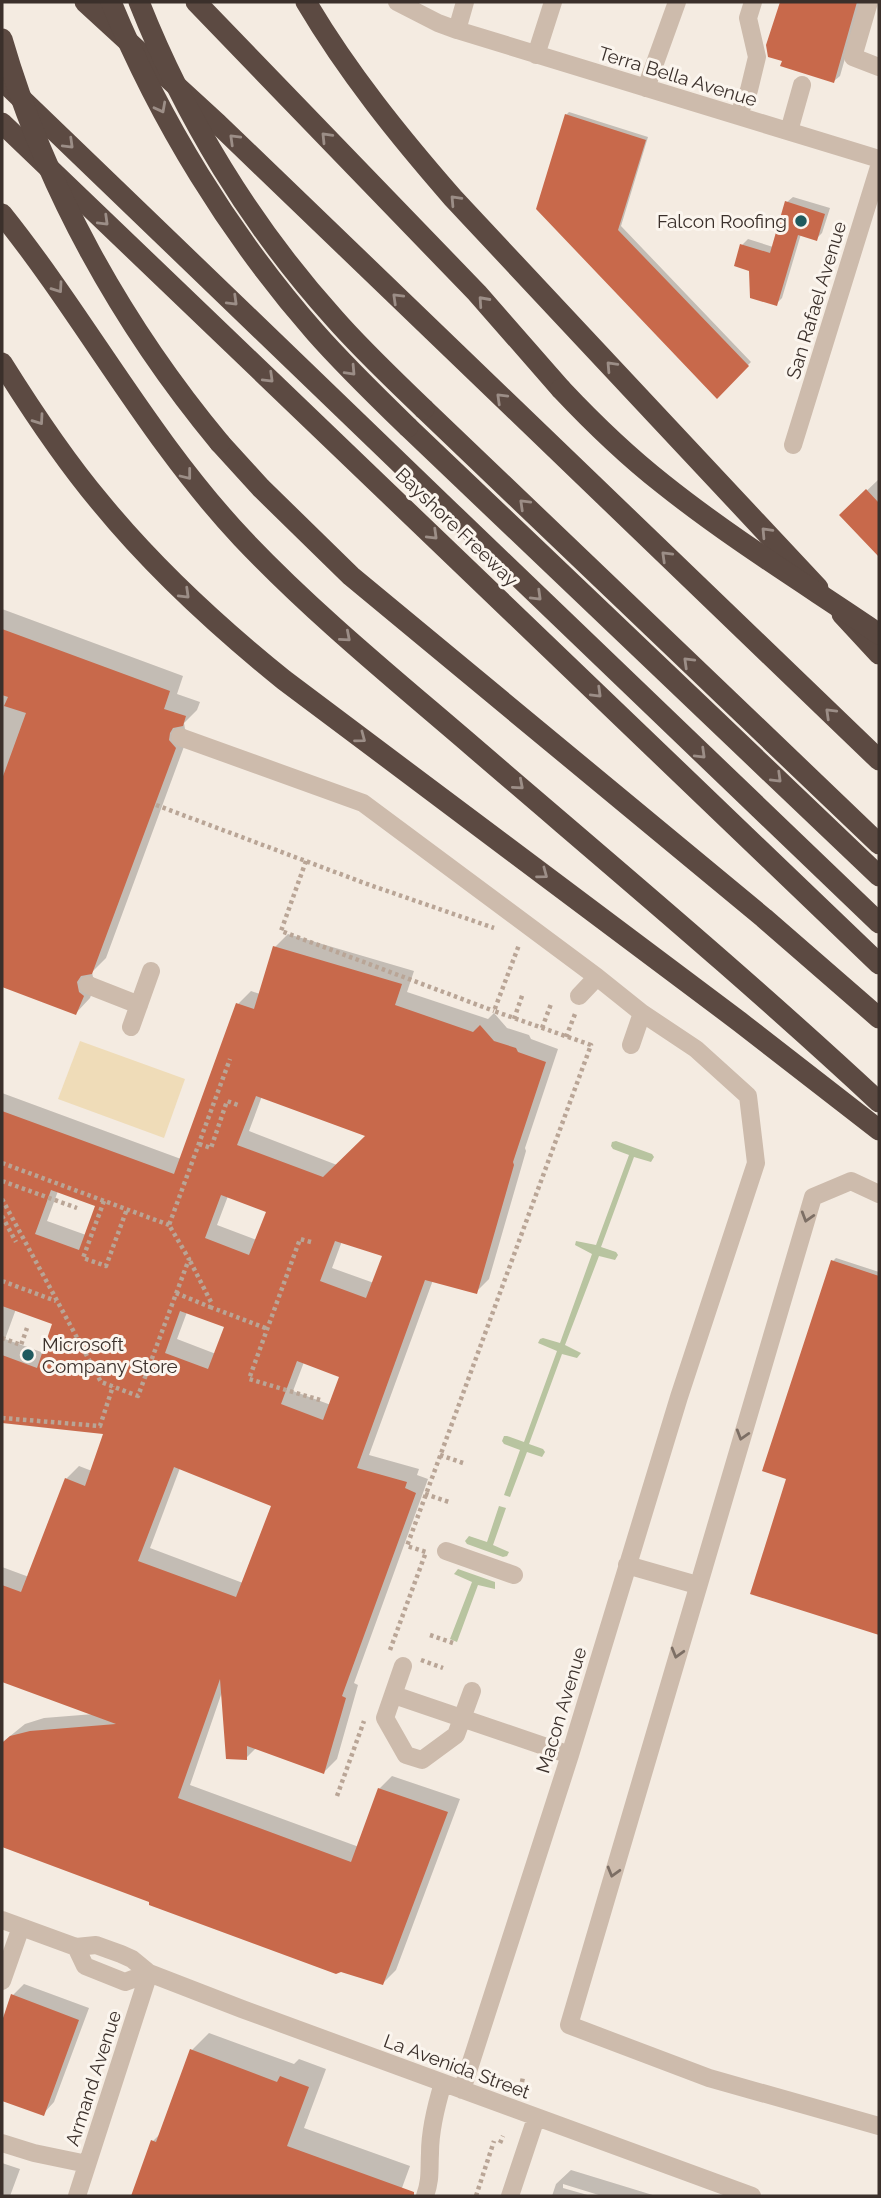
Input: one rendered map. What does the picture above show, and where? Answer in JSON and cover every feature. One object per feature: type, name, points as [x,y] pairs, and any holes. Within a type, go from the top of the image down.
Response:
[{"type":"highway","points":[[85,2],[218,124],[879,760]]},
{"type":"highway","points":[[111,2],[174,132],[240,236],[315,332],[357,378],[879,876]]},
{"type":"highway","points":[[139,2],[168,69],[195,120],[259,223],[333,317],[424,409],[879,844]]},
{"type":"highway","points":[[196,2],[477,293],[561,389],[627,454],[662,484],[731,535],[879,634]]},
{"type":"highway","points":[[306,2],[358,83],[412,151],[879,654]]},
{"type":"highway","points":[[2,39],[38,141],[100,271],[159,366],[220,443],[269,497],[351,576],[764,918],[879,1018]]},
{"type":"highway","points":[[2,80],[879,923]]},
{"type":"highway","name":"Bayshore Freeway","points":[[2,123],[879,964]]},
{"type":"highway","points":[[2,214],[58,288],[158,437],[196,486],[284,581],[879,1102]]},
{"type":"highway","points":[[2,363],[63,455],[100,503],[142,551],[232,638],[879,1130]]},
{"type":"street","name":"Terra Bella Avenue","points":[[397,2],[461,32],[879,159]]},
{"type":"street","points":[[461,32],[465,2]]},
{"type":"street","points":[[536,54],[553,2]]},
{"type":"street","points":[[646,88],[677,2]]},
{"type":"street","points":[[738,116],[757,57],[748,18],[753,2]]},
{"type":"street","points":[[869,2],[853,57],[879,67]]},
{"type":"street","points":[[789,131],[802,85]]},
{"type":"street","name":"San Rafael Avenue","points":[[793,445],[879,167]]},
{"type":"street","name":"Macon Avenue","points":[[180,737],[363,803],[642,1013],[696,1049],[748,1096],[756,1163],[697,1340],[570,1755],[462,2090]]},
{"type":"street","points":[[131,1027],[150,971]]},
{"type":"street","points":[[577,1004],[597,977]]},
{"type":"street","points":[[88,985],[139,1005]]},
{"type":"street","points":[[631,1045],[642,1013]]},
{"type":"street","points":[[879,1194],[851,1181],[813,1197],[569,2025],[709,2078],[879,2126]]},
{"type":"street","points":[[446,1551],[514,1575]]},
{"type":"street","points":[[627,1565],[697,1585]]},
{"type":"street","points":[[403,1666],[385,1718],[406,1755],[422,1760],[456,1735],[472,1691]]},
{"type":"street","points":[[394,1695],[570,1755]]},
{"type":"street","name":"La Avenida Street","points":[[2,1920],[76,1947],[96,1945],[132,1959],[149,1973],[752,2196]]},
{"type":"street","points":[[2,1981],[21,1927]]},
{"type":"street","name":"Armand Avenue","points":[[77,2196],[149,1973]]},
{"type":"street","points":[[425,2196],[431,2169],[429,2154],[433,2119],[443,2083]]},
{"type":"street","points":[[510,2196],[536,2118]]},
{"type":"street","points":[[2,2143],[24,2151],[87,2164]]},
{"type":"path","points":[[156,805],[496,928]]},
{"type":"path","points":[[306,861],[281,931],[494,1012],[591,1045],[407,1546],[426,1552],[390,1651]]},
{"type":"path","points":[[494,1012],[522,937]]},
{"type":"path","points":[[514,1018],[523,993]]},
{"type":"path","points":[[542,1028],[551,1004]]},
{"type":"path","points":[[566,1037],[577,1004]]},
{"type":"path","points":[[169,1225],[230,1059]]},
{"type":"path","points":[[199,1144],[211,1148],[227,1101],[238,1105]]},
{"type":"path","points":[[2,1163],[169,1225],[211,1302],[210,1307]]},
{"type":"path","points":[[2,1181],[77,1208]]},
{"type":"path","points":[[2,1199],[101,1382],[138,1395],[189,1259]]},
{"type":"path","points":[[104,1201],[83,1258],[106,1266],[127,1209]]},
{"type":"path","points":[[2,1216],[16,1242]]},
{"type":"path","points":[[311,1242],[300,1239],[249,1379],[320,1400]]},
{"type":"path","points":[[2,1281],[57,1301]]},
{"type":"path","points":[[176,1293],[268,1329]]},
{"type":"path","points":[[2,1338],[21,1345],[27,1328]]},
{"type":"path","points":[[2,1418],[100,1426],[113,1386]]},
{"type":"path","points":[[440,1455],[463,1463]]},
{"type":"path","points":[[425,1494],[449,1502]]},
{"type":"path","points":[[430,1635],[453,1643]]},
{"type":"path","points":[[421,1660],[443,1668]]},
{"type":"path","points":[[337,1796],[368,1712]]},
{"type":"path","points":[[500,2143],[503,2136]]},
{"type":"path","points":[[476,2196],[494,2141]]},
{"type":"green space","points":[[616,1141],[654,1157],[651,1162],[634,1157],[601,1247],[618,1255],[615,1260],[599,1256],[565,1345],[581,1353],[577,1358],[562,1354],[529,1444],[545,1452],[542,1457],[527,1452],[510,1497],[504,1495],[520,1450],[502,1441],[504,1436],[507,1436],[524,1442],[557,1351],[538,1343],[543,1338],[560,1343],[592,1254],[575,1245],[576,1241],[596,1245],[629,1155],[613,1149],[612,1142]]},
{"type":"green space","points":[[499,1506],[506,1508],[493,1545],[509,1552],[503,1557],[465,1541],[469,1536],[487,1542]]},
{"type":"green space","points":[[458,1569],[495,1582],[495,1589],[478,1585],[457,1642],[450,1639],[472,1582],[454,1574]]},
{"type":"sand","points":[[80,1041],[185,1079],[164,1138],[58,1099]]},
{"type":"building","points":[[780,2],[857,2],[834,83],[780,66],[782,61],[768,57],[766,45]]},
{"type":"building","points":[[565,114],[646,140],[618,230],[749,366],[717,399],[536,209]]},
{"type":"building","points":[[785,201],[825,214],[817,241],[798,235],[777,306],[750,298],[749,271],[734,266],[740,244],[770,253]]},
{"type":"building","points":[[866,489],[879,503],[879,557],[839,515]]},
{"type":"building","points":[[2,629],[170,691],[164,709],[186,716],[183,726],[173,728],[170,733],[169,740],[176,748],[92,974],[81,976],[77,982],[79,992],[84,996],[76,1015],[2,987],[2,779],[26,713],[4,706],[8,697],[2,695]]},
{"type":"building","points":[[273,946],[402,984],[395,1005],[473,1032],[480,1025],[494,1041],[546,1062],[513,1162],[477,1294],[425,1280],[357,1468],[407,1482],[405,1488],[416,1493],[342,1696],[346,1698],[324,1774],[247,1746],[247,1760],[226,1759],[220,1679],[178,1798],[351,1862],[378,1788],[448,1812],[383,1985],[341,1972],[336,1974],[2,1847],[2,1743],[10,1736],[30,1731],[116,1724],[2,1682],[2,1585],[21,1592],[65,1478],[85,1486],[103,1434],[2,1423],[2,1355],[37,1368],[52,1324],[2,1306],[2,1111],[174,1174],[236,1003],[254,1009]],"holes":[[[256,1096],[365,1136],[323,1177],[237,1145]],[[51,1190],[95,1206],[79,1250],[35,1234]],[[221,1195],[266,1212],[249,1255],[205,1238]],[[335,1241],[382,1256],[366,1298],[320,1281]],[[180,1311],[224,1327],[208,1369],[165,1353]],[[297,1361],[339,1377],[323,1420],[281,1404]],[[174,1467],[271,1506],[236,1597],[138,1561]]]},
{"type":"building","points":[[831,1260],[879,1276],[879,1635],[750,1594],[786,1479],[762,1471]]},
{"type":"building","points":[[11,1994],[79,2020],[44,2116],[2,2101],[2,2021]]},
{"type":"building","points":[[190,2049],[277,2082],[280,2076],[309,2087],[287,2146],[414,2192],[414,2196],[131,2196],[151,2140],[156,2142]]},
{"type":"place","name":"Falcon Roofing","points":[[801,221]]},
{"type":"place","name":"Microsoft Company Store","points":[[28,1355]]}]
